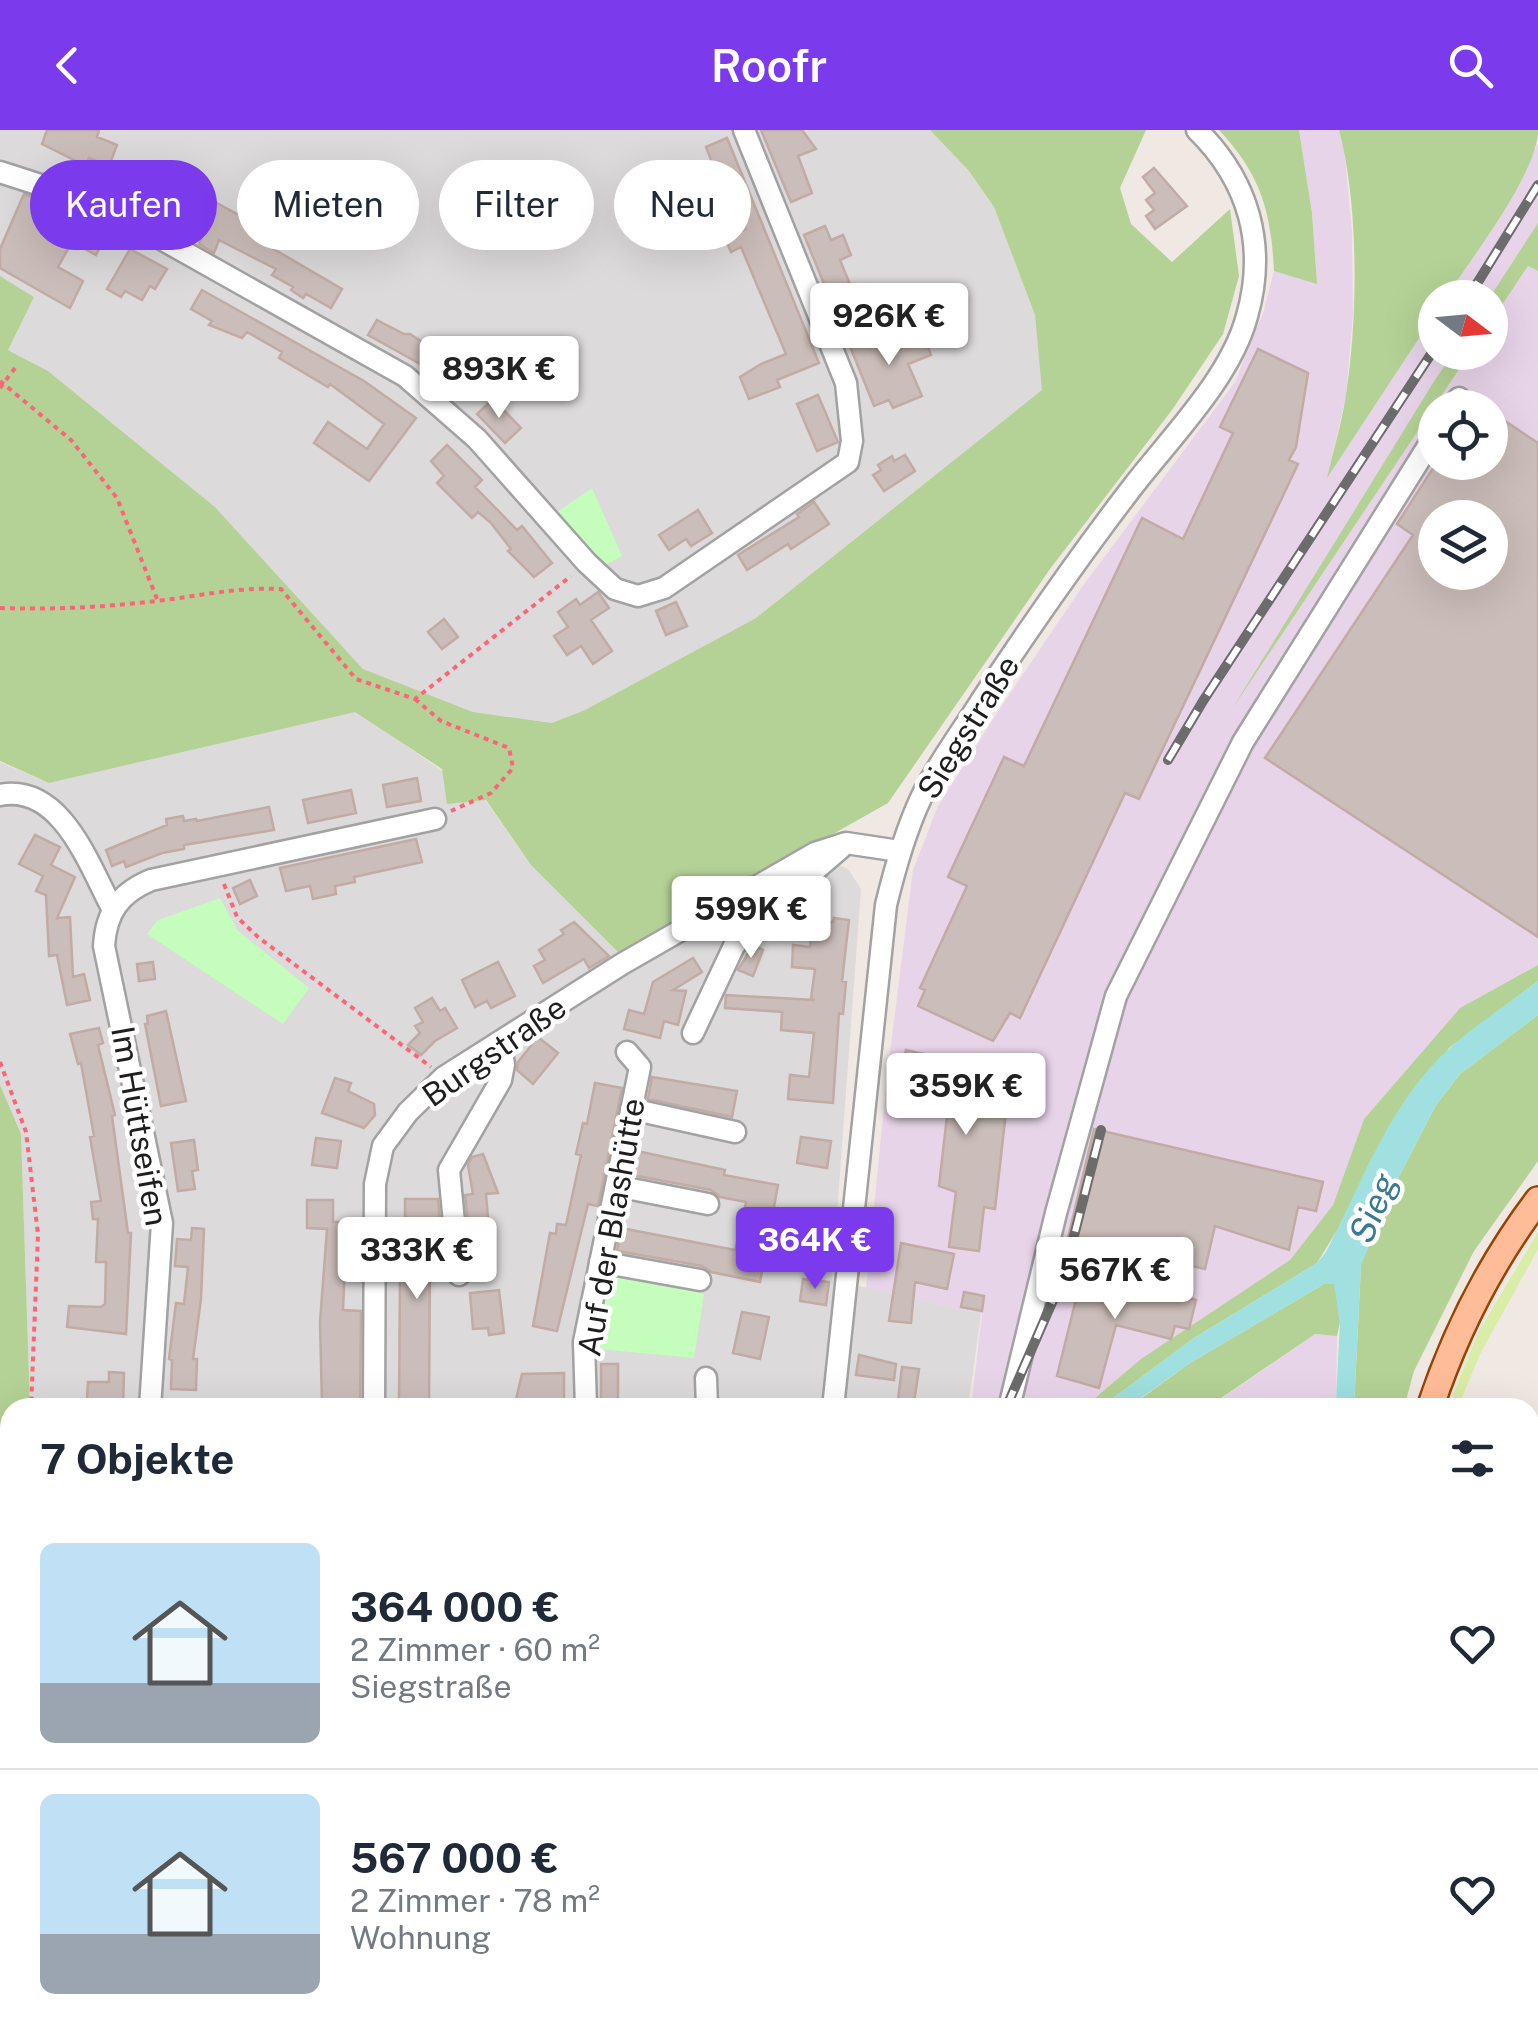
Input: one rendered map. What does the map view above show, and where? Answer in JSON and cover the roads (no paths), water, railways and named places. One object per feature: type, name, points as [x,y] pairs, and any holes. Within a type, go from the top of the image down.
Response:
[{"type":"main road","points":[[1433,1398],[1444,1363],[1484,1282],[1538,1200]]},
{"type":"street","points":[[0,172],[99,204],[405,376],[477,439],[587,563],[615,589],[638,596],[664,588],[848,462],[852,441],[846,382],[744,130]]},
{"type":"street","name":"Siegstraße","points":[[834,1398],[886,905],[899,851],[922,795],[1019,646],[1235,350],[1254,288],[1256,257],[1249,208],[1216,148],[1197,130]]},
{"type":"street","points":[[1011,1398],[1056,1213],[1116,996],[1243,742],[1418,463]]},
{"type":"street","points":[[0,795],[20,794],[43,802],[64,822],[112,908],[130,889],[152,880],[435,819]]},
{"type":"street","points":[[693,1034],[734,946],[750,926],[846,843],[899,851]]},
{"type":"street","name":"Burgstraße","points":[[374,1398],[375,1184],[383,1146],[408,1112],[444,1077],[622,964],[815,853],[846,843]]},
{"type":"street","name":"Im Hüttseifen","points":[[112,908],[104,946],[162,1223],[151,1398]]},
{"type":"street","points":[[458,1274],[449,1170],[501,1080],[504,1064],[500,1042]]},
{"type":"street","name":"Auf der Blashütte","points":[[586,1398],[584,1342],[640,1067],[627,1052]]},
{"type":"street","points":[[631,1109],[736,1132]]},
{"type":"street","points":[[616,1186],[708,1204]]},
{"type":"street","points":[[600,1262],[700,1280]]},
{"type":"street","points":[[706,1378],[707,1398]]},
{"type":"water","name":"Sieg","points":[[1538,981],[1538,1015],[1460,1074],[1436,1105],[1391,1192],[1361,1265],[1354,1398],[1336,1398],[1340,1322],[1334,1284],[1324,1284],[1190,1363],[1141,1398],[1113,1398],[1194,1338],[1317,1263],[1411,1091],[1451,1047]]},
{"type":"railway","points":[[1479,280],[1538,185]]},
{"type":"railway","points":[[1168,760],[1421,370]]},
{"type":"railway","points":[[1010,1398],[1064,1275],[1101,1130]]}]
